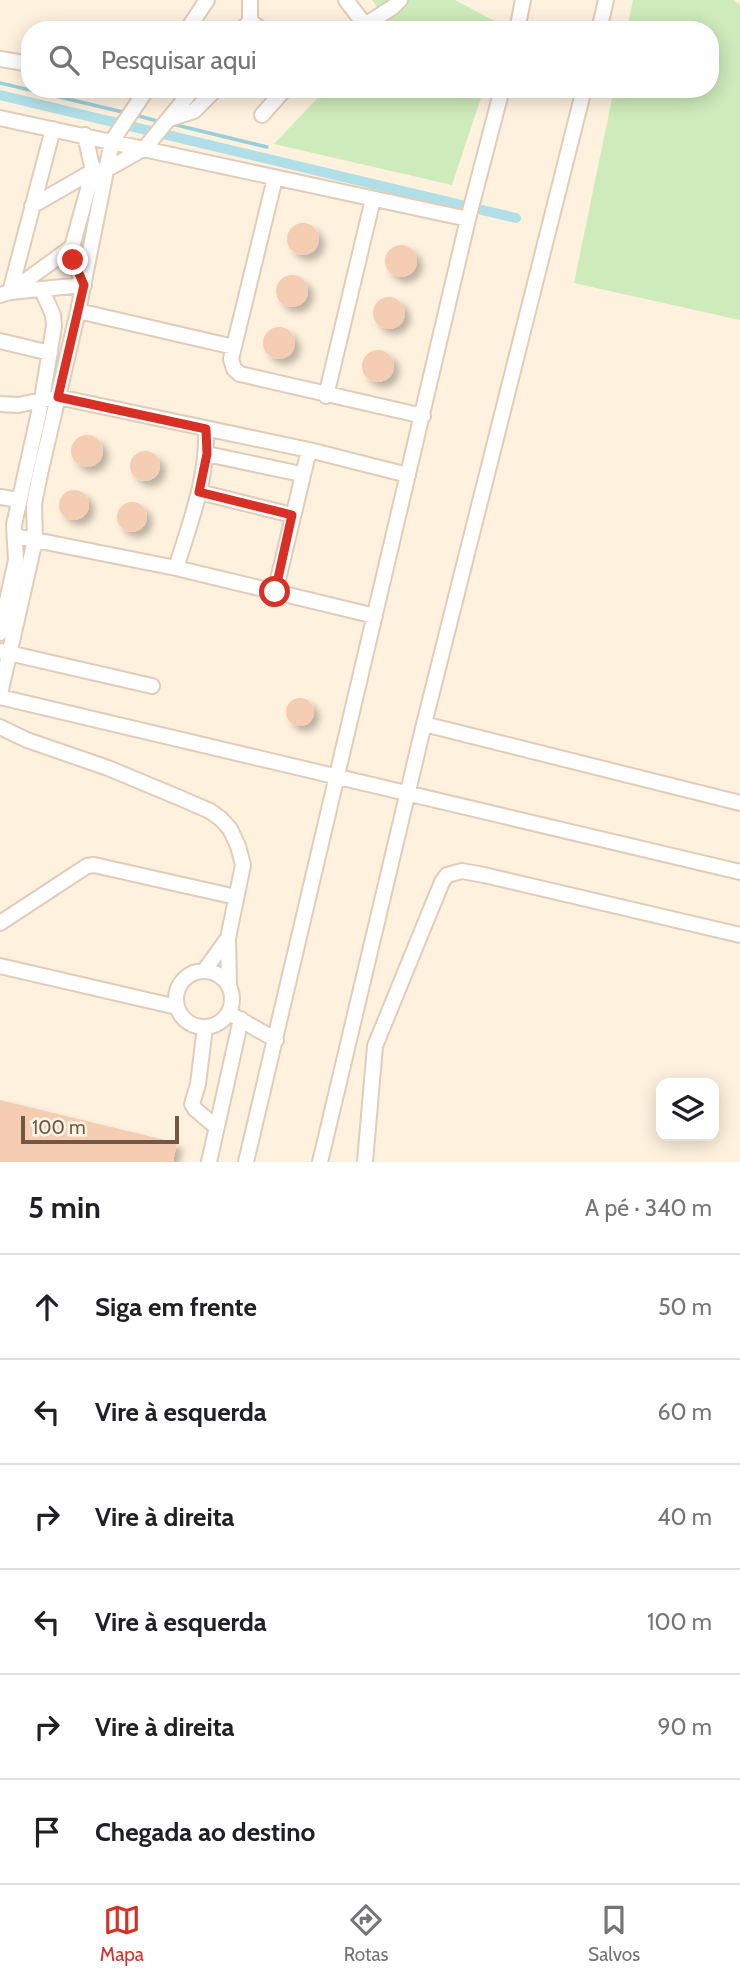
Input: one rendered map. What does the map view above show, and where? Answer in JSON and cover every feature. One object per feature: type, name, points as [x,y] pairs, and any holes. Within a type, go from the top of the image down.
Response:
[{"type":"lane","points":[[193,21],[207,0]]},
{"type":"lane","points":[[247,21],[250,0]]},
{"type":"lane","points":[[346,0],[359,21]]},
{"type":"lane","points":[[372,21],[400,0]]},
{"type":"lane","points":[[519,21],[523,0]]},
{"type":"lane","points":[[601,21],[606,0]]},
{"type":"lane","points":[[0,59],[21,62]]},
{"type":"lane","points":[[84,285],[73,260],[72,247],[112,141],[141,98]]},
{"type":"lane","points":[[32,206],[145,148],[186,98]]},
{"type":"lane","points":[[169,119],[194,111],[207,98]]},
{"type":"lane","points":[[262,115],[277,98]]},
{"type":"lane","points":[[246,1162],[468,219],[500,98]]},
{"type":"lane","points":[[320,1162],[348,1048],[402,791],[411,776],[582,98]]},
{"type":"lane","points":[[0,118],[468,219]]},
{"type":"lane","points":[[5,293],[53,129]]},
{"type":"lane","points":[[85,135],[99,171],[84,285],[34,504],[35,540],[5,652],[0,696],[740,872]]},
{"type":"lane","points":[[275,178],[231,364],[240,374],[326,396],[423,416]]},
{"type":"lane","points":[[326,396],[373,199]]},
{"type":"lane","points":[[5,293],[72,247]]},
{"type":"lane","points":[[5,293],[84,285]]},
{"type":"lane","points":[[0,633],[16,561],[14,525],[43,399],[54,326],[53,315],[42,290]]},
{"type":"lane","points":[[78,311],[234,347]]},
{"type":"lane","points":[[0,341],[50,353]]},
{"type":"lane","points":[[0,404],[18,405],[58,397],[309,450],[408,475]]},
{"type":"lane","points":[[176,568],[199,492],[207,454],[206,429]]},
{"type":"lane","points":[[275,592],[309,450]]},
{"type":"lane","points":[[207,454],[302,474]]},
{"type":"lane","points":[[199,492],[292,515]]},
{"type":"lane","points":[[0,496],[19,500]]},
{"type":"lane","points":[[15,537],[176,568],[375,616]]},
{"type":"lane","points":[[5,652],[152,687]]},
{"type":"lane","points":[[424,724],[739,799]]},
{"type":"lane","points":[[0,727],[210,811],[230,829],[243,865],[228,938],[229,985],[235,1016],[209,1162]]},
{"type":"lane","points":[[0,923],[88,866],[94,865],[236,897]]},
{"type":"lane","points":[[365,1162],[375,1046],[447,875],[454,872],[484,875],[740,935]]},
{"type":"lane","points":[[204,971],[228,938]]},
{"type":"lane","points":[[0,966],[177,1007]]},
{"type":"lane","points":[[229,985],[218,974],[204,971],[190,975],[184,979],[177,992],[177,1007],[191,1024],[205,1027],[235,1016]]},
{"type":"lane","points":[[235,1016],[276,1040]]},
{"type":"lane","points":[[205,1027],[198,1084],[192,1104],[195,1110],[216,1127]]},
{"type":"lane","points":[[348,1048],[375,1046]]},
{"type":"green space","points":[[372,0],[455,0],[495,21],[387,21]]},
{"type":"green space","points":[[633,0],[733,0],[740,5],[740,320],[574,283],[612,98],[719,98],[719,21],[629,21]]},
{"type":"green space","points":[[317,98],[481,98],[452,185],[274,144]]},
{"type":"building","points":[[303,223],[314,228],[319,239],[314,250],[303,255],[292,250],[287,239],[292,228]]},
{"type":"building","points":[[401,245],[412,250],[417,261],[412,272],[401,277],[390,272],[385,261],[390,250]]},
{"type":"building","points":[[292,275],[303,280],[308,291],[303,302],[292,307],[281,302],[276,291],[281,280]]},
{"type":"building","points":[[389,297],[400,302],[405,313],[400,324],[389,329],[378,324],[373,313],[378,302]]},
{"type":"building","points":[[279,327],[290,332],[295,343],[290,354],[279,359],[268,354],[263,343],[268,332]]},
{"type":"building","points":[[378,350],[389,355],[394,366],[389,377],[378,382],[367,377],[362,366],[367,355]]},
{"type":"building","points":[[87,435],[98,440],[103,451],[98,462],[87,467],[76,462],[71,451],[76,440]]},
{"type":"building","points":[[145,451],[156,455],[160,466],[156,477],[145,481],[134,477],[130,466],[134,455]]},
{"type":"building","points":[[74,490],[85,494],[89,505],[85,516],[74,520],[63,516],[59,505],[63,494]]},
{"type":"building","points":[[132,502],[143,506],[147,517],[143,528],[132,532],[121,528],[117,517],[121,506]]},
{"type":"building","points":[[300,698],[310,702],[314,712],[310,722],[300,726],[290,722],[286,712],[290,702]]},
{"type":"building","points":[[0,1100],[177,1143],[173,1162],[0,1162]]},
{"type":"waterway","points":[[0,83],[21,88]]},
{"type":"waterway","points":[[0,95],[516,218]]},
{"type":"waterway","points":[[64,98],[127,113]]},
{"type":"waterway","points":[[135,115],[161,122]]},
{"type":"waterway","points":[[172,124],[267,147]]},
{"type":"route","points":[[73,260],[84,285],[58,397],[206,429],[207,454],[199,492],[292,515],[275,592]]}]
